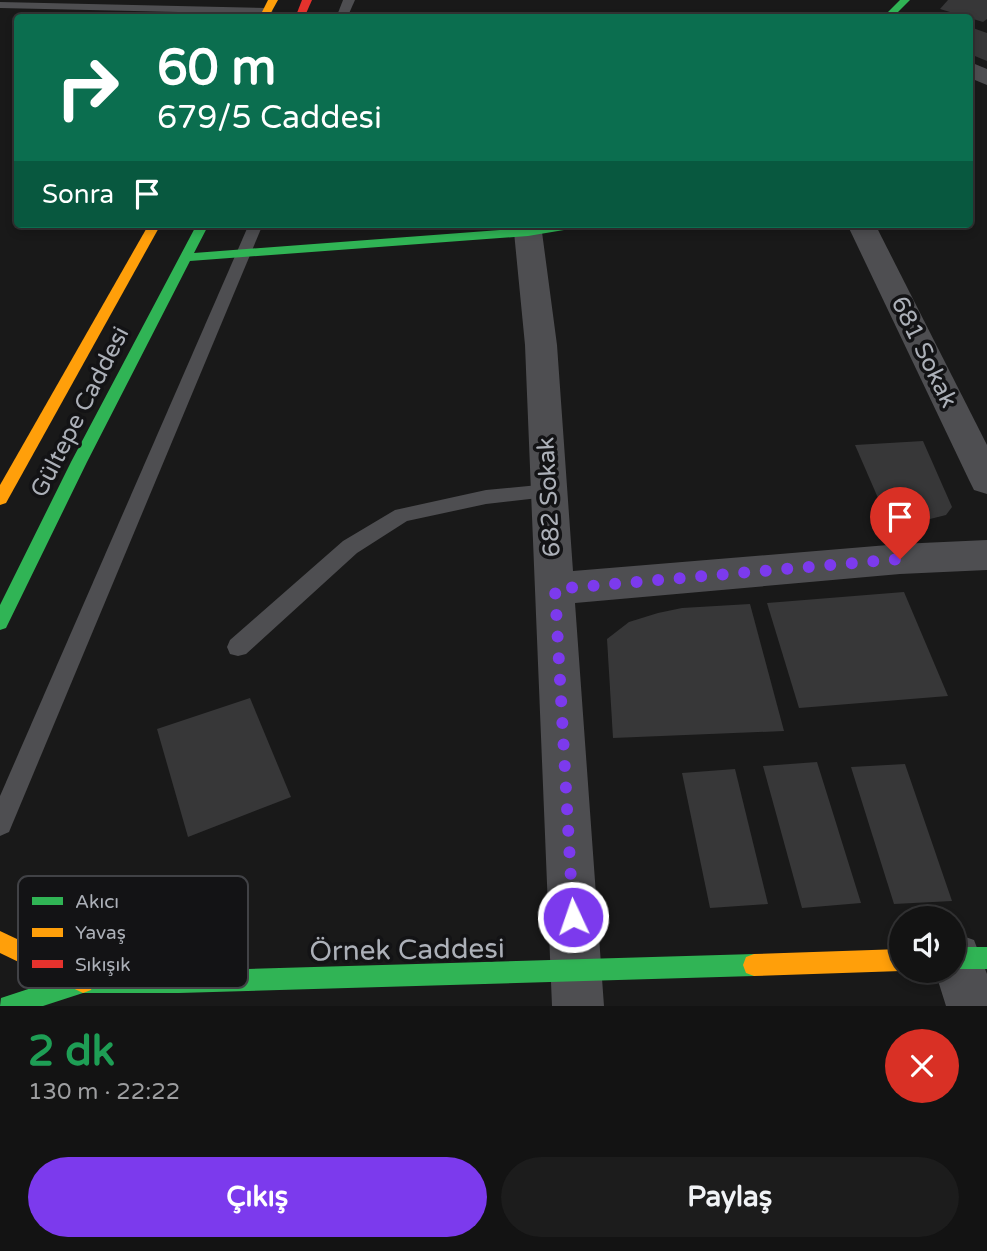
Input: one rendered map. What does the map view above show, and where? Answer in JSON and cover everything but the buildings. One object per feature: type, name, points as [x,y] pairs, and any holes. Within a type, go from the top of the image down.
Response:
[{"type":"street","points":[[890,14],[905,0]]},
{"type":"street","name":"Gültepe Caddesi","points":[[0,499],[153,228]]},
{"type":"street","name":"Gültepe Caddesi","points":[[0,623],[79,462],[201,228]]},
{"type":"street","points":[[187,257],[552,228]]},
{"type":"street","name":"681 Sokak","points":[[863,228],[987,480]]},
{"type":"street","name":"682 Sokak","points":[[527,232],[541,345],[577,989]]},
{"type":"street","points":[[555,589],[900,559],[987,555]]},
{"type":"street","name":"Örnek Caddesi","points":[[0,942],[18,951]]},
{"type":"street","points":[[966,958],[972,1006]]},
{"type":"street","name":"Örnek Caddesi","points":[[248,983],[577,989],[889,961]]},
{"type":"street","name":"Örnek Caddesi","points":[[9,1006],[64,988]]},
{"type":"lane","points":[[0,5],[267,9]]},
{"type":"lane","points":[[0,824],[255,228]]},
{"type":"lane","points":[[238,648],[350,547],[402,515],[486,497],[549,491]]},
{"type":"traffic: fast","points":[[890,14],[905,0]]},
{"type":"traffic: fast","points":[[0,623],[79,462],[201,228]]},
{"type":"traffic: fast","points":[[187,257],[552,228]]},
{"type":"traffic: fast","points":[[966,958],[987,958]]},
{"type":"traffic: fast","points":[[248,980],[754,965]]},
{"type":"traffic: fast","points":[[9,1006],[64,988]]},
{"type":"traffic: slow","points":[[265,14],[273,0]]},
{"type":"traffic: slow","points":[[0,499],[153,228]]},
{"type":"traffic: slow","points":[[0,942],[18,951]]},
{"type":"traffic: slow","points":[[754,965],[889,960]]},
{"type":"traffic: jam","points":[[301,14],[307,0]]},
{"type":"route","points":[[573,917],[555,589],[900,559]]}]
